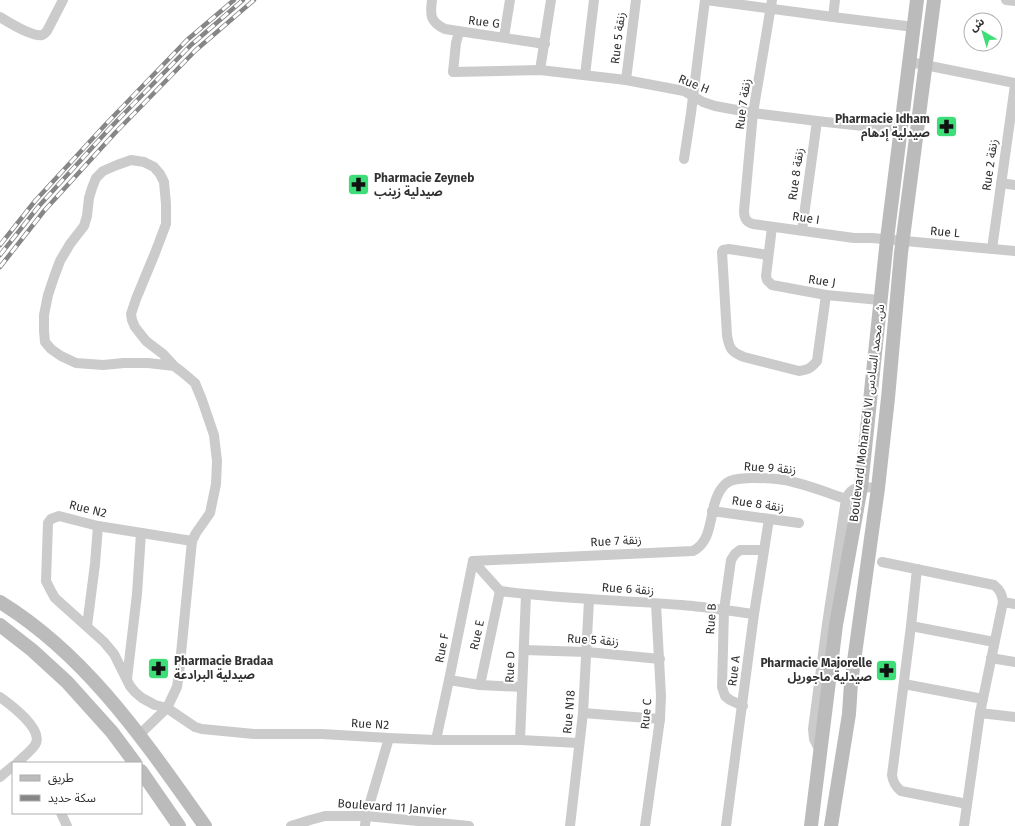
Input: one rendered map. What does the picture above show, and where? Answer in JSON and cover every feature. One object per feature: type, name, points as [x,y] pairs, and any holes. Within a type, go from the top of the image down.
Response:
[{"type":"main road","name":"Boulevard Mohamed VI ش. محمد السادس","points":[[811,826],[820,751],[822,697],[832,624],[861,487],[887,239],[917,0]]},
{"type":"main road","name":"Boulevard Mohamed VI ش. محمد السادس","points":[[832,826],[849,714],[851,683],[878,488],[901,253],[934,0]]},
{"type":"main road","points":[[0,602],[11,608],[48,637],[79,664],[139,735],[205,826]]},
{"type":"main road","points":[[0,625],[32,650],[67,682],[112,732],[134,762]]},
{"type":"main road","points":[[142,772],[179,826]]},
{"type":"street","points":[[0,17],[28,32],[36,35],[43,35],[47,32],[63,0]]},
{"type":"street","points":[[504,37],[510,0]]},
{"type":"street","points":[[540,70],[551,0]]},
{"type":"street","points":[[585,75],[594,0]]},
{"type":"street","name":"Rue 5 زنقة","points":[[626,80],[636,0]]},
{"type":"street","points":[[684,159],[705,0],[771,4],[833,18],[914,27]]},
{"type":"street","points":[[833,18],[836,0]]},
{"type":"street","points":[[1006,0],[1015,1]]},
{"type":"street","name":"Rue 7 زنقة","points":[[744,211],[753,113],[771,4]]},
{"type":"street","name":"Rue G","points":[[432,5],[431,16],[434,22],[438,26],[445,29],[545,44]]},
{"type":"street","name":"Rue H","points":[[459,32],[456,43],[453,72],[540,70],[626,80],[684,91],[703,102],[715,106],[753,113],[900,130]]},
{"type":"street","points":[[910,62],[1015,84]]},
{"type":"street","name":"Rue 2 زنقة","points":[[992,249],[1014,106],[1015,84]]},
{"type":"street","name":"Rue 8 زنقة","points":[[802,230],[817,121]]},
{"type":"street","points":[[139,735],[167,708],[177,687],[192,541],[210,513],[216,484],[216,462],[214,435],[195,383],[146,341],[135,327],[132,320],[131,314],[136,299],[166,224],[166,204],[164,182],[160,174],[154,167],[144,162],[131,160],[103,171],[96,178],[89,198],[84,226],[70,244],[60,261],[48,295],[44,320],[45,342],[51,349],[61,356],[76,363],[102,364],[124,362],[174,366]]},
{"type":"street","points":[[1001,183],[1015,184]]},
{"type":"street","name":"Rue I","points":[[744,211],[744,216],[749,222],[772,227],[854,238],[872,238]]},
{"type":"street","points":[[772,227],[768,255],[729,249],[723,250],[722,252],[726,335],[732,351],[744,357],[799,371],[811,368],[817,361],[826,295]]},
{"type":"street","name":"Rue L","points":[[872,238],[1015,251]]},
{"type":"street","name":"Rue J","points":[[768,255],[766,276],[770,283],[777,287],[826,295],[880,300]]},
{"type":"street","name":"Rue 9 زنقة","points":[[719,492],[730,481],[740,478],[759,478],[792,481],[846,498]]},
{"type":"street","points":[[832,624],[846,498],[852,490],[861,487],[878,488]]},
{"type":"street","name":"Rue 7 زنقة","points":[[473,561],[693,550],[698,548],[709,530],[712,511],[719,492]]},
{"type":"street","name":"Rue 8 زنقة","points":[[712,511],[799,523]]},
{"type":"street","name":"Rue N2","points":[[192,541],[98,526],[59,516],[51,519],[48,523],[46,581],[56,598],[104,642],[114,654],[130,686],[142,698],[156,705],[167,708],[195,728],[254,734],[322,734],[436,740],[520,740],[579,743]]},
{"type":"street","name":"Rue A","points":[[726,826],[754,614],[769,519]]},
{"type":"street","points":[[86,626],[95,564],[98,526]]},
{"type":"street","points":[[127,679],[137,594],[141,533]]},
{"type":"street","name":"Rue B","points":[[743,706],[725,696],[722,687],[724,610],[732,560],[735,554],[740,550],[764,550]]},
{"type":"street","points":[[473,561],[500,591]]},
{"type":"street","name":"Rue F","points":[[436,740],[473,561]]},
{"type":"street","points":[[882,562],[994,585],[1000,592],[1003,602],[980,713],[964,826]]},
{"type":"street","points":[[918,569],[892,775],[893,782],[901,791],[967,804]]},
{"type":"street","name":"Rue 6 زنقة","points":[[500,591],[526,595],[589,600],[681,605],[754,614]]},
{"type":"street","name":"Rue E","points":[[480,685],[500,591]]},
{"type":"street","name":"Rue D","points":[[520,740],[526,595]]},
{"type":"street","name":"Rue N18","points":[[570,826],[583,713],[589,600]]},
{"type":"street","points":[[1003,602],[1015,604]]},
{"type":"street","name":"Rue C","points":[[645,826],[660,719],[660,659],[656,604]]},
{"type":"street","points":[[911,626],[994,642]]},
{"type":"street","name":"Rue 5 زنقة","points":[[524,650],[587,652],[660,659]]},
{"type":"street","points":[[991,658],[1015,662]]},
{"type":"street","points":[[449,680],[480,685],[522,687]]},
{"type":"street","points":[[904,684],[983,699]]},
{"type":"street","points":[[0,697],[24,716],[35,732],[35,746],[19,762]]},
{"type":"street","points":[[583,713],[660,719]]},
{"type":"street","points":[[980,713],[1015,717]]},
{"type":"street","points":[[365,821],[388,738]]},
{"type":"street","points":[[0,777],[12,768]]},
{"type":"street","points":[[61,814],[67,826]]},
{"type":"street","name":"Boulevard 11 Janvier","points":[[291,826],[325,816],[365,821],[469,826]]},
{"type":"railway","points":[[0,245],[35,201],[106,124],[187,40],[234,0]]},
{"type":"railway","points":[[0,255],[39,206],[110,128],[191,45],[243,0]]},
{"type":"railway","points":[[0,267],[44,211],[115,133],[196,50],[254,0]]},
{"type":"place","name":"Pharmacie Idham صيدلية إدهام","points":[[946,126]]},
{"type":"place","name":"Pharmacie Zeyneb صيدلية زينب","points":[[359,185]]},
{"type":"place","name":"Pharmacie Bradaa صيدلية البرادعة","points":[[158,668]]},
{"type":"place","name":"Pharmacie Majorelle صيدلية ماجوريل","points":[[887,670]]}]
